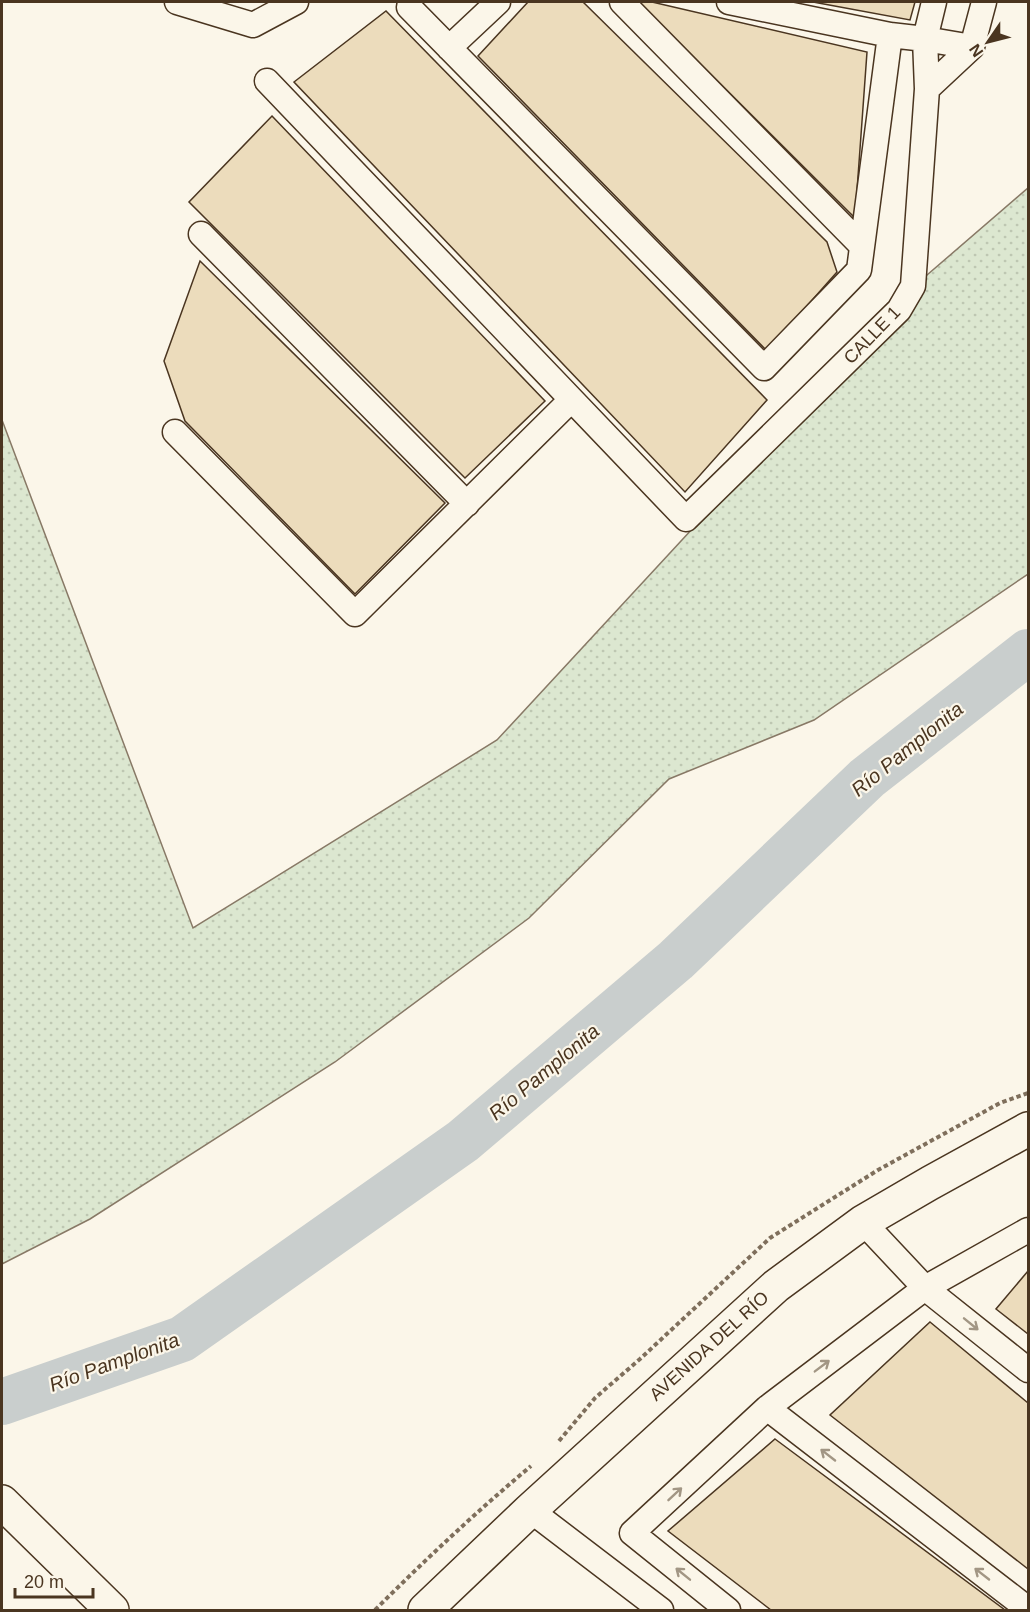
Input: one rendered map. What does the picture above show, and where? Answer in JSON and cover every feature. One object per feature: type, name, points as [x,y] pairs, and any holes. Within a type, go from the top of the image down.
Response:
[{"type":"main road","name":"AVENIDA DEL RÍO","points":[[425,1611],[530,1510],[776,1286],[863,1222],[1029,1129]]},
{"type":"main road","points":[[2,1502],[112,1611]]},
{"type":"street","points":[[177,2],[253,25],[296,2]]},
{"type":"street","points":[[449,48],[498,2]]},
{"type":"street","points":[[622,2],[862,246]]},
{"type":"street","points":[[729,2],[890,35],[972,48]]},
{"type":"street","name":"CALLE 1","points":[[572,400],[686,519],[899,309],[913,286],[927,89],[925,39],[934,2]]},
{"type":"street","points":[[927,89],[972,48],[984,2]]},
{"type":"street","points":[[409,7],[764,368],[859,270],[890,35]]},
{"type":"street","points":[[175,432],[355,615],[572,400],[267,81]]},
{"type":"street","points":[[201,234],[467,504]]},
{"type":"street","points":[[863,1222],[925,1288],[1029,1370]]},
{"type":"street","points":[[728,1611],[632,1533],[767,1408],[925,1288],[1029,1230]]},
{"type":"street","points":[[767,1408],[1029,1609]]},
{"type":"street","points":[[530,1510],[661,1611]]},
{"type":"green space","points":[[1028,188],[1028,574],[814,720],[669,779],[529,918],[335,1062],[90,1219],[2,1264],[2,420],[193,928],[497,740],[927,275]]},
{"type":"building","points":[[528,2],[583,2],[827,242],[837,272],[767,351],[478,56]]},
{"type":"building","points":[[638,2],[652,2],[867,52],[855,218]]},
{"type":"building","points":[[813,2],[915,2],[910,20]]},
{"type":"building","points":[[386,11],[767,400],[685,492],[294,82]]},
{"type":"building","points":[[272,116],[545,401],[465,478],[189,202]]},
{"type":"building","points":[[200,261],[445,503],[355,594],[185,421],[164,361]]},
{"type":"building","points":[[1028,1271],[1028,1334],[996,1309]]},
{"type":"building","points":[[930,1322],[1028,1403],[1028,1569],[830,1415]]},
{"type":"building","points":[[775,1439],[1005,1610],[771,1610],[668,1531]]},
{"type":"waterway","name":"Río Pamplonita","points":[[2,1402],[182,1339],[463,1141],[676,960],[867,778],[1028,652]]}]
